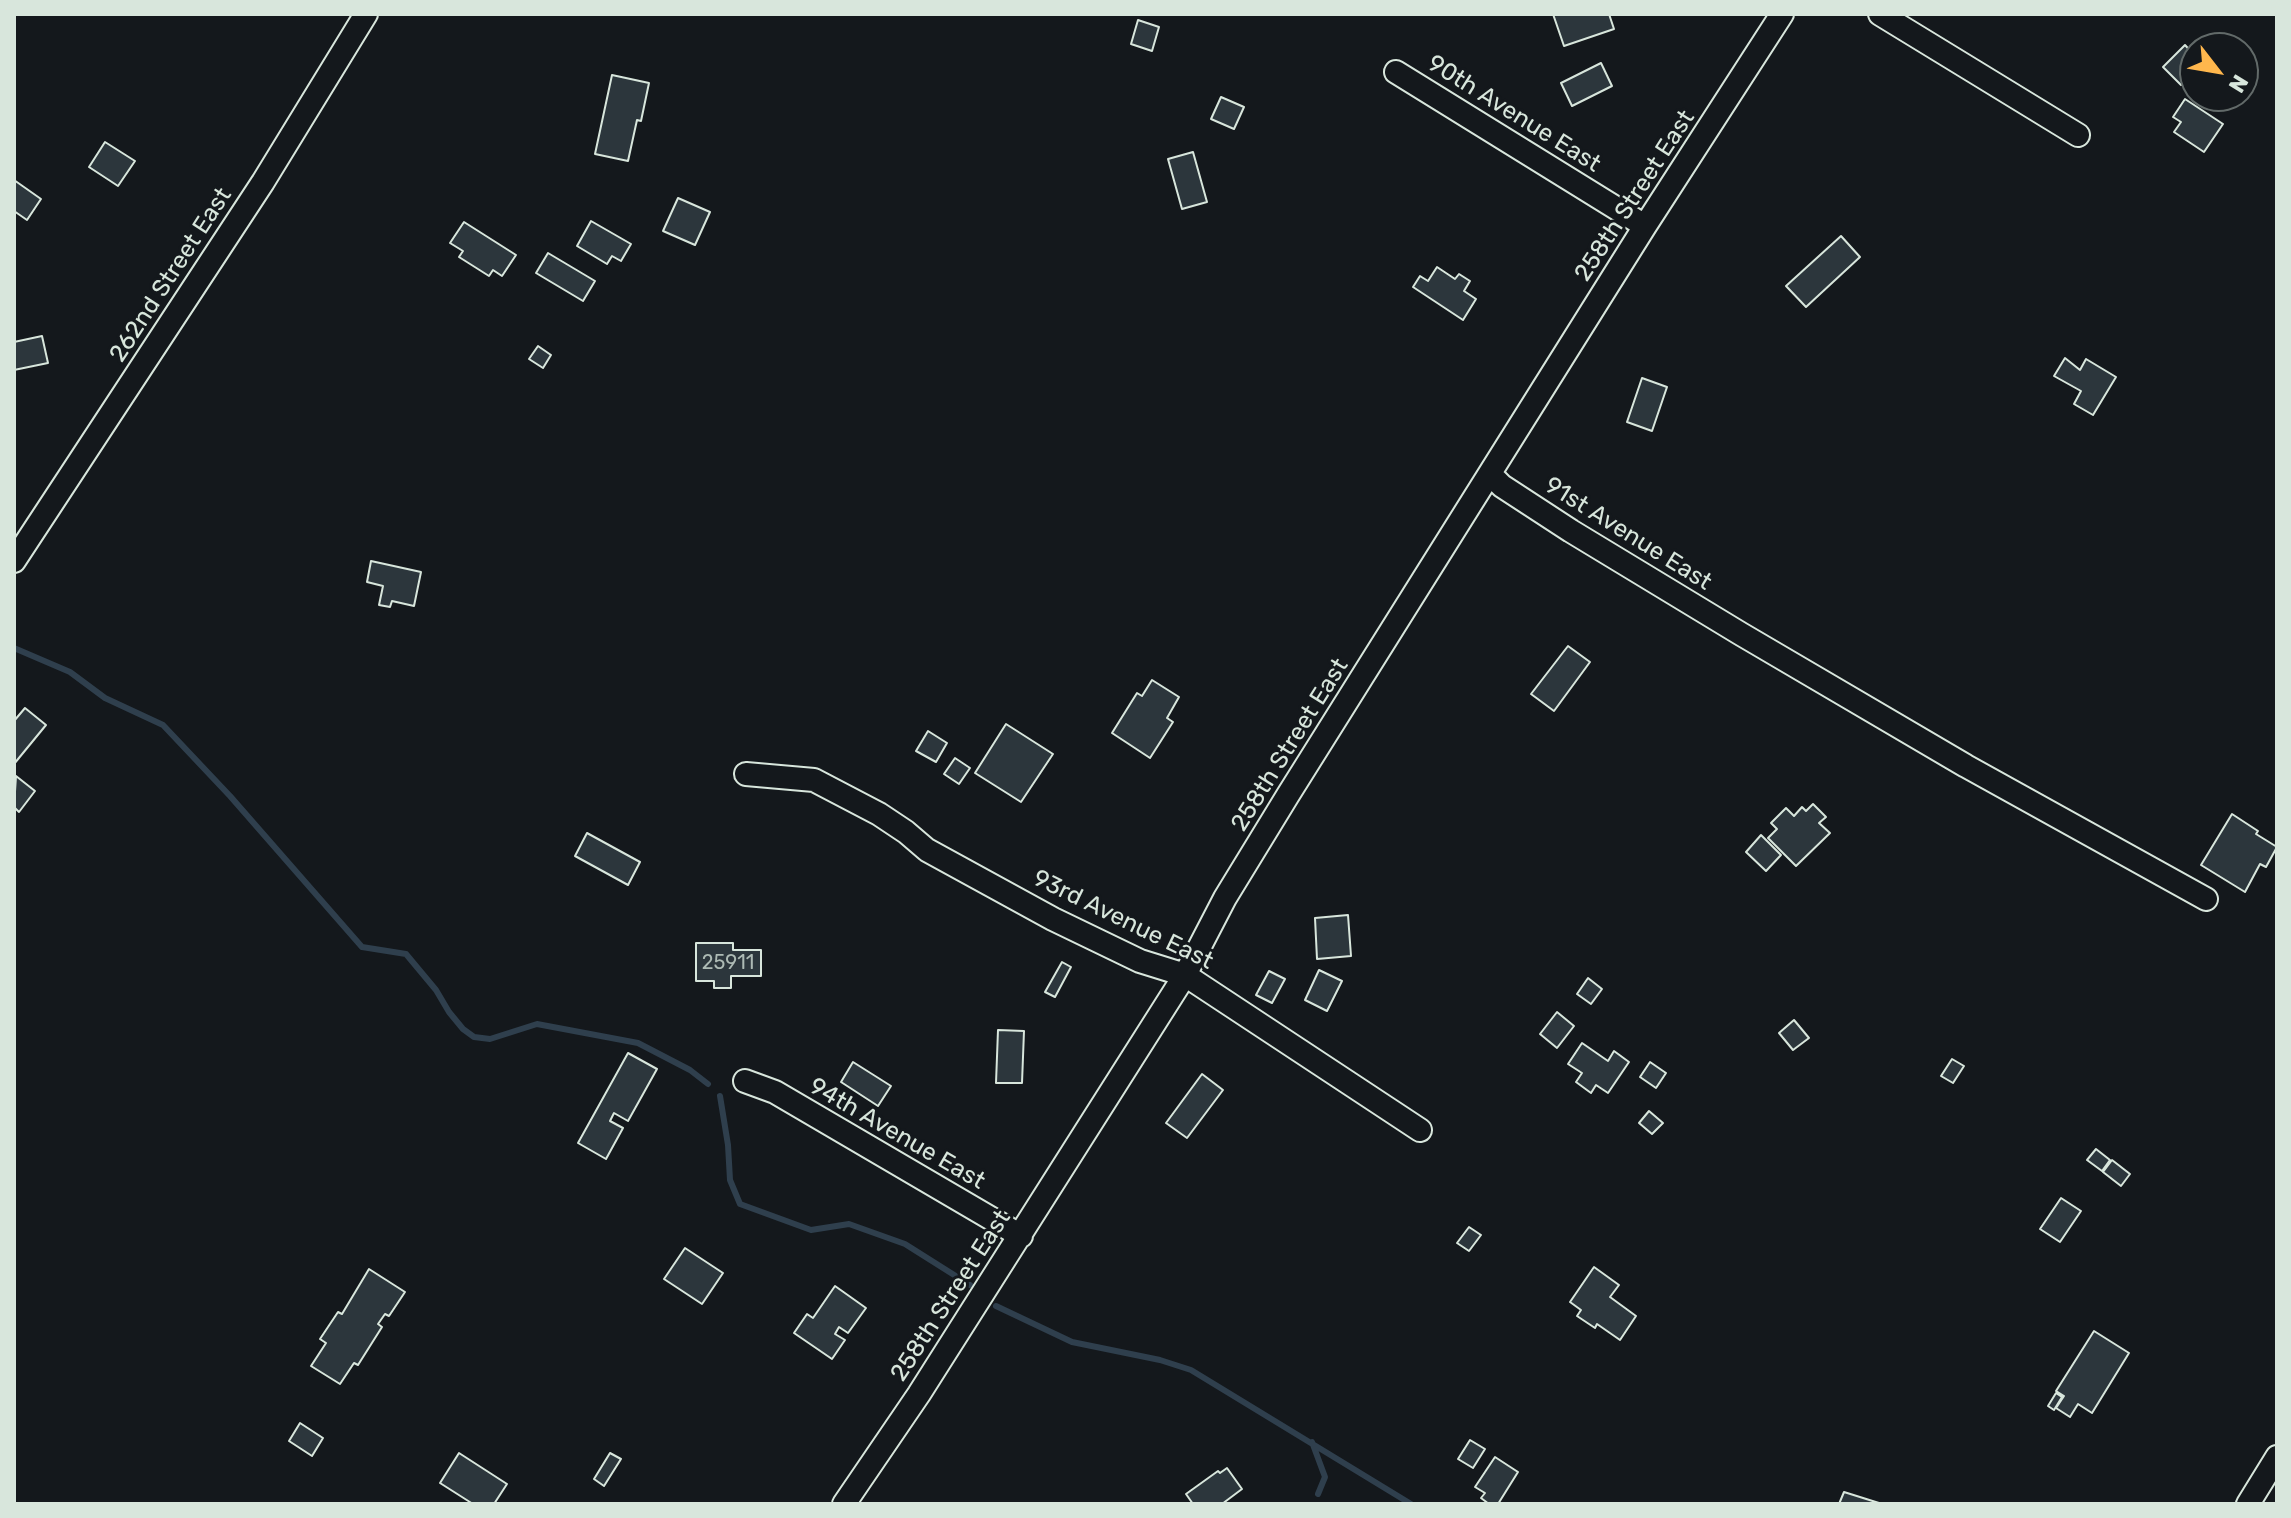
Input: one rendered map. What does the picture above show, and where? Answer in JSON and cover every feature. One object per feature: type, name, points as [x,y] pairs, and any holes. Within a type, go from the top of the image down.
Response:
[{"type":"street","name":"262nd Street East","points":[[14,561],[263,182],[366,14]]},
{"type":"street","name":"258th Street East","points":[[844,1504],[1021,1236],[1185,975],[1225,898],[1645,226],[1782,14]]},
{"type":"street","points":[[1880,14],[2078,135]]},
{"type":"street","name":"90th Avenue East","points":[[1396,72],[1645,226]]},
{"type":"street","name":"91st Avenue East","points":[[1490,474],[1502,486],[1571,531],[1741,634],[1953,758],[2206,899]]},
{"type":"street","name":"93rd Avenue East","points":[[746,774],[814,780],[879,814],[927,850],[1053,919],[1140,961],[1185,975],[1420,1130]]},
{"type":"street","name":"94th Avenue East","points":[[745,1081],[775,1092],[1021,1236]]},
{"type":"street","points":[[2248,1504],[2277,1457]]},
{"type":"building","points":[[1553,14],[1609,14],[1614,29],[1564,46]]},
{"type":"building","points":[[1138,20],[1159,27],[1152,51],[1131,44]]},
{"type":"building","points":[[2179,51],[2179,83],[2163,67]]},
{"type":"building","points":[[1601,63],[1612,86],[1572,106],[1561,83]]},
{"type":"building","points":[[612,75],[649,83],[628,161],[595,154]]},
{"type":"building","points":[[1221,97],[1244,107],[1234,129],[1211,119]]},
{"type":"building","points":[[2179,108],[2179,112],[2205,112],[2223,124],[2204,152],[2174,132],[2181,122],[2173,117]]},
{"type":"building","points":[[105,142],[135,161],[118,186],[89,167]]},
{"type":"building","points":[[1193,152],[1207,202],[1182,209],[1168,159]]},
{"type":"building","points":[[14,180],[41,199],[27,220],[14,211]]},
{"type":"building","points":[[678,198],[710,212],[695,245],[663,231]]},
{"type":"building","points":[[591,221],[631,244],[621,261],[612,256],[607,264],[577,246]]},
{"type":"building","points":[[464,222],[516,255],[502,276],[493,270],[489,276],[459,257],[463,251],[450,243]]},
{"type":"building","points":[[1841,236],[1860,257],[1806,307],[1786,286]]},
{"type":"building","points":[[548,253],[595,281],[583,301],[536,273]]},
{"type":"building","points":[[1437,267],[1455,279],[1459,274],[1470,281],[1464,291],[1476,299],[1463,320],[1413,287],[1420,276],[1428,281]]},
{"type":"building","points":[[42,336],[48,363],[14,370],[14,342]]},
{"type":"building","points":[[538,346],[551,355],[543,368],[529,359]]},
{"type":"building","points":[[2065,358],[2080,370],[2086,359],[2116,377],[2093,415],[2074,404],[2081,391],[2054,376]]},
{"type":"building","points":[[1642,378],[1667,387],[1652,431],[1627,422]]},
{"type":"building","points":[[371,561],[421,572],[414,606],[392,601],[390,607],[379,605],[383,586],[367,582]]},
{"type":"building","points":[[1568,646],[1590,662],[1554,711],[1531,694]]},
{"type":"building","points":[[1152,680],[1179,697],[1167,718],[1173,722],[1150,758],[1112,733],[1137,693],[1142,696]]},
{"type":"building","points":[[25,708],[46,725],[14,764],[14,721]]},
{"type":"building","points":[[1006,724],[1053,754],[1021,802],[975,773]]},
{"type":"building","points":[[928,731],[947,743],[936,762],[916,751]]},
{"type":"building","points":[[955,758],[970,768],[959,784],[944,774]]},
{"type":"building","points":[[16,776],[35,791],[19,812],[14,807]]},
{"type":"building","points":[[1813,804],[1826,817],[1819,823],[1830,833],[1796,866],[1768,838],[1777,829],[1771,823],[1786,808],[1794,816],[1802,807],[1806,811]]},
{"type":"building","points":[[2232,814],[2277,847],[2266,867],[2260,864],[2245,892],[2201,865]]},
{"type":"building","points":[[587,833],[640,862],[628,885],[575,856]]},
{"type":"building","points":[[1761,835],[1781,855],[1766,871],[1746,852]]},
{"type":"building","points":[[1348,915],[1351,956],[1317,959],[1315,918]]},
{"type":"building","points":[[696,943],[733,943],[733,950],[761,950],[761,976],[731,976],[731,988],[714,988],[714,981],[696,981]]},
{"type":"building","points":[[1062,962],[1071,967],[1055,997],[1045,992]]},
{"type":"building","points":[[1319,970],[1342,981],[1327,1011],[1305,1000]]},
{"type":"building","points":[[1269,971],[1285,979],[1272,1003],[1256,995]]},
{"type":"building","points":[[1588,978],[1602,989],[1591,1004],[1577,994]]},
{"type":"building","points":[[1557,1012],[1574,1026],[1557,1048],[1540,1034]]},
{"type":"building","points":[[1794,1020],[1809,1038],[1793,1050],[1779,1033]]},
{"type":"building","points":[[998,1030],[1024,1031],[1022,1083],[996,1083]]},
{"type":"building","points":[[1582,1043],[1608,1061],[1614,1051],[1629,1062],[1608,1093],[1596,1085],[1591,1093],[1576,1082],[1582,1073],[1568,1064]]},
{"type":"building","points":[[628,1053],[657,1069],[628,1121],[614,1113],[610,1121],[623,1128],[606,1159],[578,1143]]},
{"type":"building","points":[[1952,1059],[1964,1066],[1953,1083],[1941,1076]]},
{"type":"building","points":[[853,1062],[891,1086],[878,1106],[841,1082]]},
{"type":"building","points":[[1650,1062],[1666,1073],[1656,1088],[1640,1077]]},
{"type":"building","points":[[1202,1074],[1223,1090],[1187,1138],[1166,1123]]},
{"type":"building","points":[[1649,1111],[1663,1123],[1652,1134],[1639,1123]]},
{"type":"building","points":[[2096,1149],[2110,1160],[2102,1171],[2087,1160]]},
{"type":"building","points":[[2112,1160],[2130,1174],[2121,1186],[2103,1172]]},
{"type":"building","points":[[2061,1198],[2081,1211],[2060,1242],[2040,1229]]},
{"type":"building","points":[[1469,1227],[1481,1235],[1469,1251],[1457,1243]]},
{"type":"building","points":[[685,1248],[723,1273],[702,1304],[664,1279]]},
{"type":"building","points":[[1594,1267],[1619,1285],[1610,1297],[1636,1316],[1620,1340],[1597,1324],[1595,1328],[1577,1316],[1581,1310],[1570,1302]]},
{"type":"building","points":[[369,1269],[405,1292],[389,1316],[385,1314],[378,1324],[382,1327],[358,1365],[354,1363],[340,1384],[311,1366],[326,1343],[320,1339],[338,1312],[342,1314]]},
{"type":"building","points":[[835,1286],[866,1308],[848,1333],[839,1327],[835,1334],[845,1340],[832,1359],[794,1333],[807,1314],[813,1318]]},
{"type":"building","points":[[2094,1331],[2129,1353],[2092,1413],[2078,1404],[2070,1417],[2056,1408],[2064,1396],[2056,1391]]},
{"type":"building","points":[[2056,1393],[2062,1397],[2054,1410],[2048,1406]]},
{"type":"building","points":[[300,1423],[323,1438],[312,1456],[289,1441]]},
{"type":"building","points":[[1470,1440],[1485,1449],[1473,1468],[1458,1459]]},
{"type":"building","points":[[459,1453],[507,1484],[494,1504],[473,1504],[440,1483]]},
{"type":"building","points":[[610,1453],[621,1459],[604,1486],[594,1479]]},
{"type":"building","points":[[1495,1457],[1518,1472],[1498,1504],[1489,1504],[1481,1498],[1485,1493],[1475,1487]]},
{"type":"building","points":[[1227,1468],[1242,1489],[1222,1504],[1193,1504],[1186,1494]]},
{"type":"building","points":[[1844,1492],[1879,1503],[1839,1504]]},
{"type":"waterway","points":[[14,648],[70,672],[105,698],[163,725],[230,796],[362,947],[406,954],[436,990],[449,1012],[474,1037],[490,1039],[537,1024],[638,1043],[690,1070],[708,1084]]},
{"type":"waterway","points":[[720,1096],[730,1180],[740,1204],[811,1230],[849,1224],[905,1244],[970,1285]]},
{"type":"waterway","points":[[996,1306],[1072,1342],[1160,1360],[1191,1370],[1411,1504]]},
{"type":"waterway","points":[[1312,1442],[1325,1477],[1318,1494]]}]
